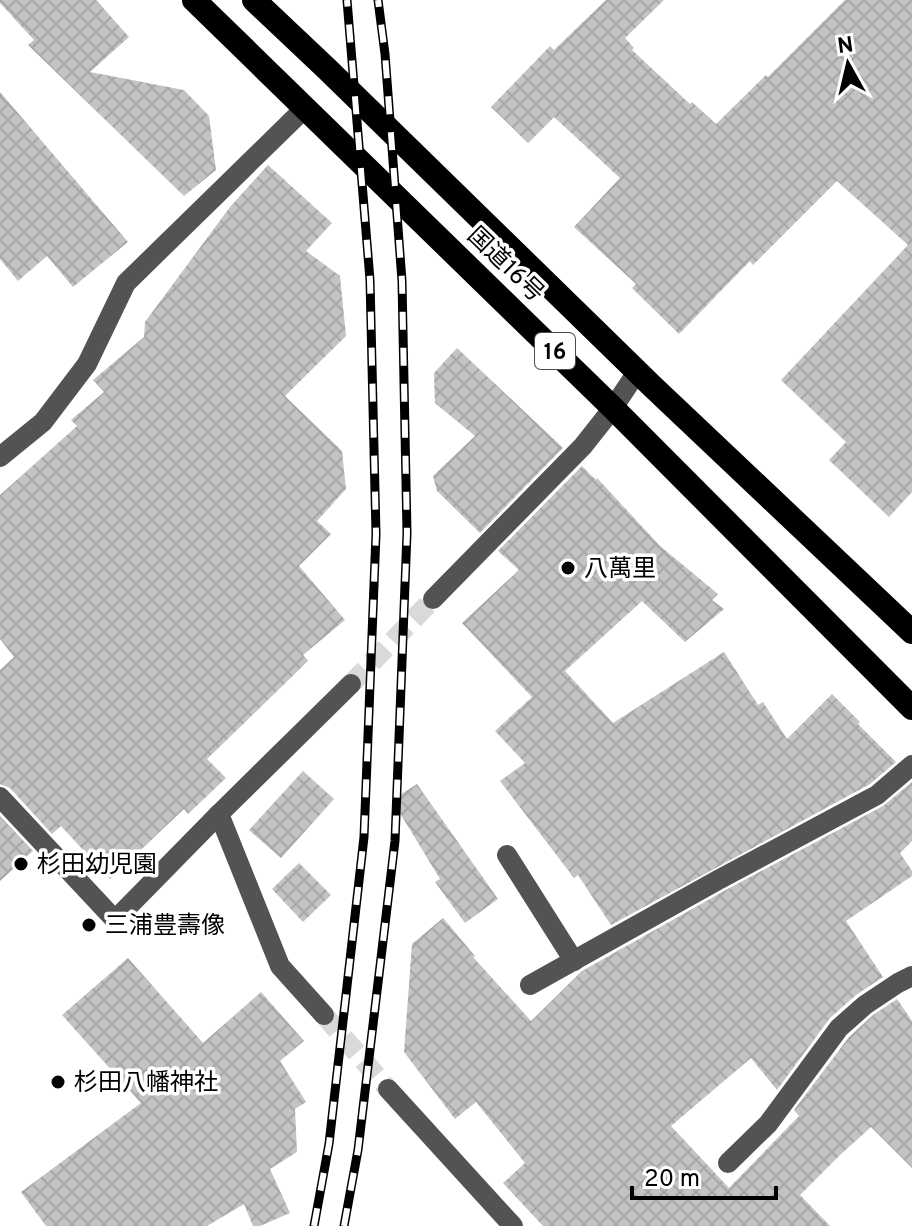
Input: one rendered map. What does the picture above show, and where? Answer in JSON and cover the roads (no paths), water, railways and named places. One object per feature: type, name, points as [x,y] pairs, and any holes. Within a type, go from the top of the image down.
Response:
[{"type":"highway","name":"国道16号","points":[[194,0],[613,408],[912,708]]},
{"type":"highway","name":"国道16号","points":[[254,0],[637,372],[912,632]]},
{"type":"street","points":[[0,457],[43,422],[87,364],[126,283],[305,108]]},
{"type":"street","points":[[433,599],[583,446],[637,372]]},
{"type":"street","points":[[0,797],[115,920],[351,684]]},
{"type":"street","points":[[530,985],[877,795],[912,765]]},
{"type":"street","points":[[219,814],[280,966],[324,1015]]},
{"type":"street","points":[[507,855],[574,961]]},
{"type":"street","points":[[728,1163],[768,1124],[839,1028],[865,1005],[912,976]]},
{"type":"street","points":[[388,1089],[513,1226]]},
{"type":"tunnel","points":[[351,684],[433,599]]},
{"type":"tunnel","points":[[324,1015],[388,1089]]},
{"type":"railway","points":[[314,1226],[329,1144],[364,837],[376,534],[370,280],[347,0]]},
{"type":"railway","points":[[344,1226],[358,1150],[395,841],[407,533],[402,281],[378,0]]},
{"type":"place","name":"八萬里","points":[[568,568]]},
{"type":"place","name":"杉田幼児園","points":[[21,864]]},
{"type":"place","name":"三浦豊壽像","points":[[89,925]]},
{"type":"place","name":"杉田八幡神社","points":[[58,1082]]}]
